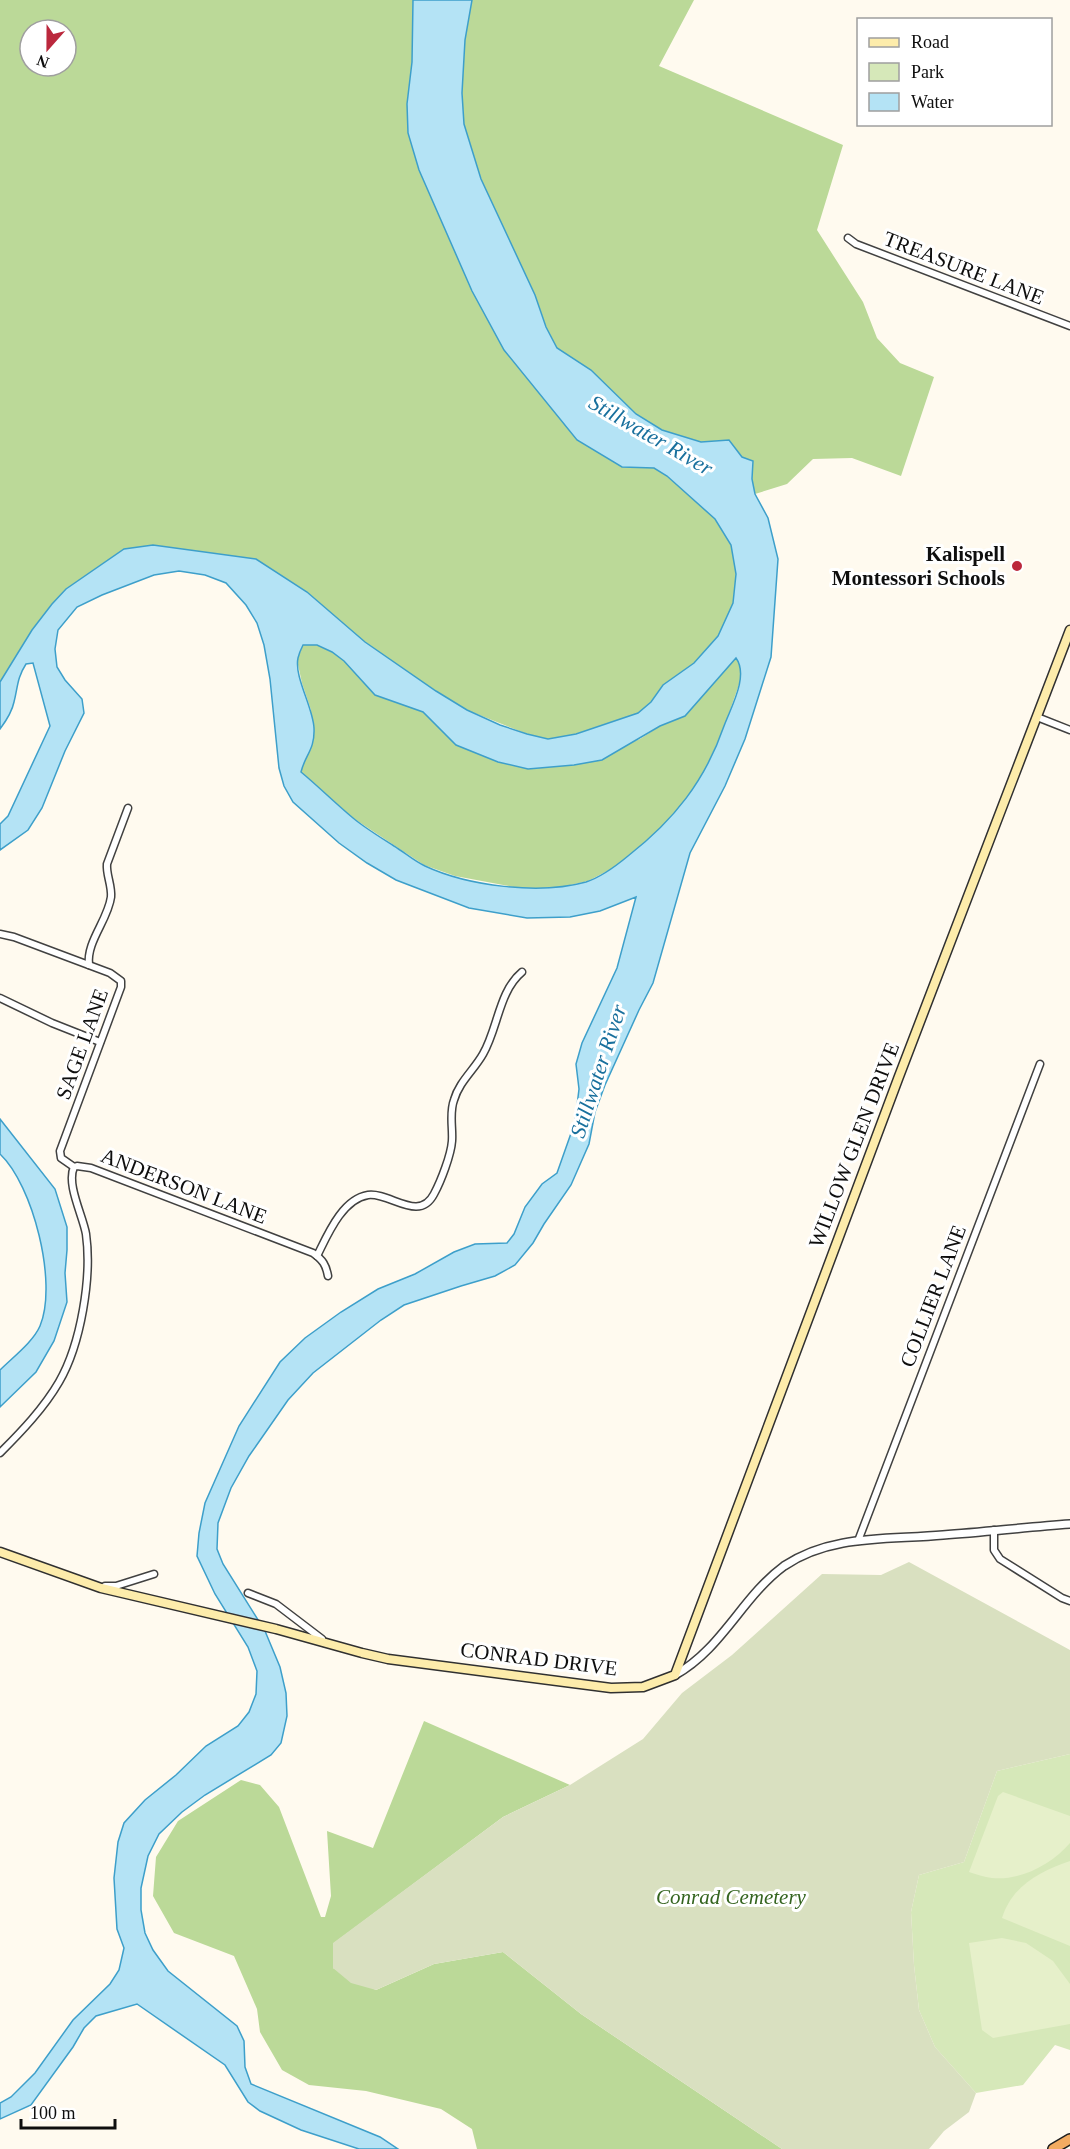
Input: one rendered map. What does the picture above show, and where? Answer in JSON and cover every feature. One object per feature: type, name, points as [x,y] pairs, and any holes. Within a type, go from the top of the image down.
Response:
[{"type":"highway","points":[[1053,2149],[1070,2139]]},
{"type":"main road","name":"WILLOW GLEN DRIVE","points":[[675,1675],[898,1079],[1070,630]]},
{"type":"main road","name":"CONRAD DRIVE","points":[[0,1552],[94,1586],[280,1630],[388,1659],[611,1688],[643,1687],[675,1675]]},
{"type":"street","name":"TREASURE LANE","points":[[848,238],[856,244],[1070,326]]},
{"type":"street","points":[[1037,717],[1070,730]]},
{"type":"street","points":[[89,965],[92,949],[111,898],[111,888],[106,871],[107,864],[128,808]]},
{"type":"street","name":"SAGE LANE","points":[[0,934],[14,937],[110,973],[121,981],[60,1151],[61,1158],[74,1167]]},
{"type":"street","points":[[328,1276],[326,1266],[317,1256],[331,1227],[343,1211],[357,1199],[369,1194],[415,1207],[424,1205],[434,1194],[452,1145],[453,1101],[458,1090],[483,1055],[511,984],[522,972]]},
{"type":"street","points":[[0,999],[100,1042]]},
{"type":"street","name":"COLLIER LANE","points":[[858,1540],[1040,1064]]},
{"type":"street","name":"ANDERSON LANE","points":[[0,1453],[53,1391],[64,1373],[75,1342],[85,1298],[88,1266],[84,1224],[71,1179],[74,1167],[91,1168],[317,1256]]},
{"type":"street","name":"CONRAD DRIVE","points":[[675,1675],[706,1653],[761,1587],[785,1566],[811,1552],[834,1544],[858,1540],[1070,1524]]},
{"type":"street","points":[[994,1530],[994,1550],[1000,1559],[1070,1601]]},
{"type":"street","points":[[94,1586],[116,1586],[154,1574]]},
{"type":"street","points":[[248,1593],[276,1604],[312,1633],[341,1648]]},
{"type":"green space","points":[[0,0],[413,0],[412,62],[407,104],[622,467],[654,468],[667,476],[715,519],[731,545],[736,574],[733,603],[718,636],[694,663],[663,685],[651,702],[638,713],[576,734],[548,739],[527,734],[467,710],[403,670],[365,642],[307,592],[256,559],[153,545],[124,549],[66,589],[32,630],[0,682]]},
{"type":"green space","points":[[472,0],[694,0],[659,66],[843,145],[817,230],[863,302],[877,338],[900,363],[934,377],[901,476],[852,458],[813,459],[787,484],[755,494],[752,479],[753,461],[742,457],[729,440],[701,442],[662,430],[636,414],[591,371],[557,348],[481,179],[464,124],[462,93],[465,40]]},
{"type":"green space","points":[[303,645],[317,645],[332,652],[344,661],[375,695],[423,712],[456,745],[498,762],[528,769],[574,765],[640,739],[660,726],[685,716],[736,657],[741,665],[742,676],[723,730],[703,774],[683,804],[665,825],[613,868],[588,881],[561,887],[524,889],[455,876],[424,865],[353,818],[301,772],[311,710],[297,660]]},
{"type":"green space","name":"Conrad Cemetery","points":[[909,1562],[1070,1650],[1070,1754],[997,1771],[964,1862],[919,1875],[911,1912],[919,2010],[935,2047],[976,2093],[969,2112],[944,2131],[929,2149],[782,2149],[581,2014],[503,1952],[434,1964],[376,1990],[351,1983],[333,1968],[333,1943],[503,1817],[570,1785],[643,1739],[682,1693],[732,1655],[822,1574],[881,1575]]},
{"type":"green space","points":[[424,1721],[570,1785],[503,1817],[334,1943],[333,1968],[376,1990],[434,1964],[503,1952],[581,2014],[782,2149],[477,2149],[472,2129],[441,2109],[366,2091],[309,2085],[282,2070],[260,2032],[257,2009],[234,1956],[174,1933],[153,1896],[156,1857],[178,1821],[241,1780],[260,1785],[279,1807],[321,1917],[325,1917],[331,1896],[327,1831],[373,1848]]},
{"type":"green space","points":[[1070,1754],[1070,2050],[1055,2045],[1023,2085],[976,2093],[935,2047],[919,2010],[911,1912],[919,1875],[964,1862],[997,1771]]},
{"type":"green space","points":[[1003,1792],[1070,1816],[1070,1843],[1054,1858],[1025,1874],[992,1878],[969,1872],[998,1796]]},
{"type":"green space","points":[[1070,1861],[1070,1946],[1002,1918],[1013,1897],[1028,1881]]},
{"type":"green space","points":[[1002,1938],[1026,1943],[1053,1961],[1070,1984],[1070,2024],[993,2038],[982,2030],[969,1943]]},
{"type":"water","name":"Stillwater River","points":[[413,0],[472,0],[465,40],[462,93],[464,124],[481,179],[535,295],[546,327],[557,348],[591,370],[636,414],[662,430],[701,442],[729,440],[742,457],[753,461],[752,479],[755,494],[768,518],[778,559],[771,657],[745,739],[725,786],[690,853],[653,983],[605,1085],[595,1112],[589,1144],[571,1185],[533,1243],[515,1265],[495,1276],[404,1305],[313,1373],[288,1400],[249,1456],[231,1488],[218,1523],[217,1549],[223,1564],[265,1631],[280,1667],[286,1693],[287,1716],[281,1743],[271,1755],[205,1795],[182,1812],[159,1834],[148,1856],[141,1888],[141,1910],[145,1933],[153,1950],[168,1971],[237,2026],[244,2041],[245,2067],[251,2084],[380,2137],[398,2149],[359,2149],[301,2130],[260,2111],[248,2102],[225,2065],[137,2004],[96,2016],[84,2028],[31,2105],[0,2119],[0,2103],[11,2097],[35,2073],[73,2020],[110,1984],[119,1970],[124,1948],[117,1929],[114,1878],[118,1842],[124,1823],[145,1800],[176,1775],[206,1746],[238,1726],[249,1712],[256,1694],[257,1671],[248,1647],[215,1594],[197,1556],[205,1503],[239,1426],[280,1362],[305,1338],[341,1312],[378,1289],[415,1274],[454,1252],[475,1244],[507,1243],[514,1234],[525,1207],[542,1184],[557,1173],[575,1122],[579,1089],[576,1064],[582,1043],[617,968],[636,897],[600,911],[570,917],[527,918],[469,908],[396,880],[339,843],[293,802],[284,786],[279,768],[270,679],[264,645],[257,623],[246,605],[226,583],[205,575],[179,571],[154,575],[77,607],[58,630],[55,649],[57,667],[82,699],[84,713],[65,751],[42,808],[28,830],[0,850],[0,824],[8,816],[50,726],[33,663],[26,664],[23,669],[12,709],[0,729],[0,682],[32,630],[66,589],[124,549],[153,545],[256,559],[307,592],[365,642],[436,691],[467,710],[500,725],[548,739],[576,734],[638,713],[651,702],[663,685],[694,663],[718,636],[733,603],[736,574],[731,545],[715,519],[667,476],[654,468],[622,467],[577,440],[504,350],[472,291],[419,170],[408,133],[407,104],[412,62]],"holes":[[[303,645],[317,645],[344,661],[375,695],[423,712],[456,745],[498,762],[528,769],[602,760],[660,726],[685,716],[736,658],[741,674],[734,701],[707,764],[686,798],[660,828],[618,864],[592,880],[567,886],[526,888],[462,879],[421,864],[358,822],[301,772],[311,747],[314,728],[297,666],[298,658]]]},
{"type":"water","points":[[0,1119],[55,1189],[67,1227],[65,1273],[67,1302],[54,1341],[36,1372],[0,1407],[0,1370],[28,1344],[37,1332],[45,1308],[46,1285],[44,1261],[32,1211],[23,1188],[0,1154]]},
{"type":"place","name":"Kalispell Montessori Schools","points":[[1017,566]]}]
